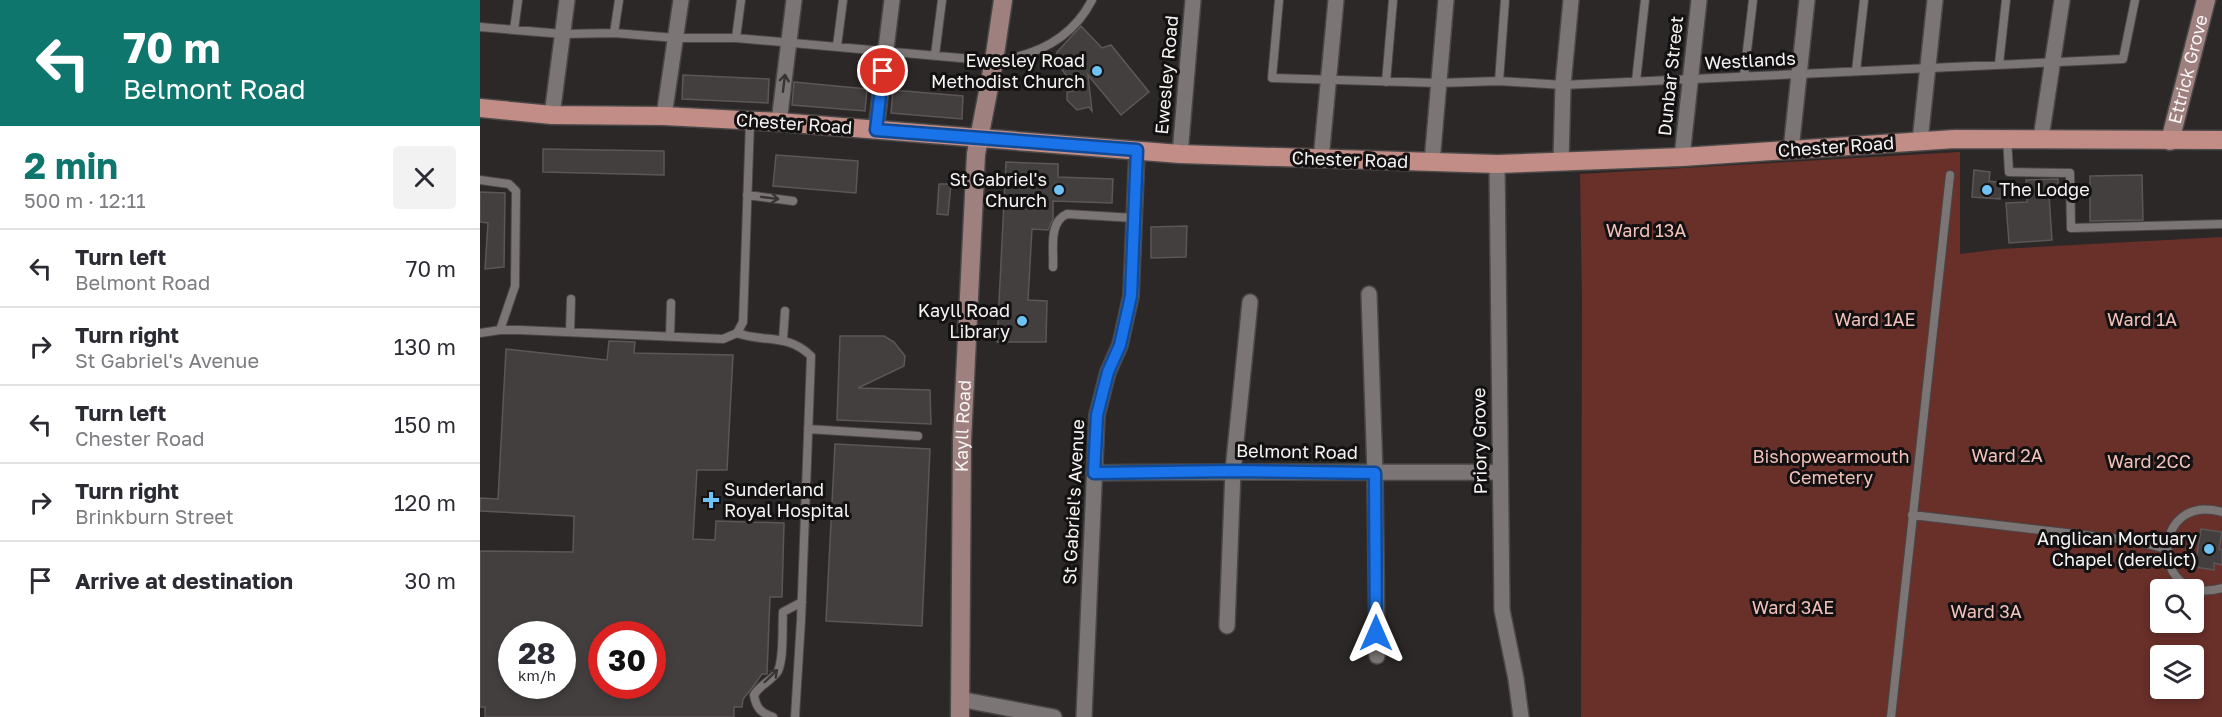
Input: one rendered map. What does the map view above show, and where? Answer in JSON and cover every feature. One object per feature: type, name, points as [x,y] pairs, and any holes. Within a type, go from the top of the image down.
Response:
[{"type":"main road","name":"Chester Road","points":[[480,108],[552,115],[664,116],[779,122],[978,136],[1180,154],[1497,164],[1682,157],[1920,141],[2007,138],[2222,140]]},
{"type":"street","points":[[552,115],[567,0]]},
{"type":"street","points":[[664,116],[681,0]]},
{"type":"street","points":[[779,122],[794,0]]},
{"type":"street","points":[[876,130],[892,0]]},
{"type":"street","name":"Kayll Road","points":[[959,708],[962,440],[978,136],[994,61],[1003,0]]},
{"type":"street","name":"Ewesley Road","points":[[1180,154],[1192,0]]},
{"type":"street","points":[[1321,159],[1336,0]]},
{"type":"street","points":[[1432,162],[1446,0]]},
{"type":"street","points":[[1561,161],[1563,85],[1571,0]]},
{"type":"street","name":"Dunbar Street","points":[[1682,157],[1700,0]]},
{"type":"street","points":[[1791,150],[1807,0]]},
{"type":"street","points":[[1920,141],[1935,0]]},
{"type":"street","points":[[2041,138],[2062,0]]},
{"type":"street","name":"Ettrick Grove","points":[[2170,141],[2206,0]]},
{"type":"street","name":"St Gabriel's Avenue","points":[[1084,717],[1097,415],[1108,372],[1120,345],[1131,296],[1137,150]]},
{"type":"street","name":"Priory Grove","points":[[1497,164],[1502,610],[1521,717]]},
{"type":"street","points":[[1369,294],[1375,473],[1377,656]]},
{"type":"street","points":[[1227,626],[1233,471],[1250,302]]},
{"type":"street","name":"Belmont Road","points":[[1094,473],[1499,472]]},
{"type":"street","points":[[959,708],[1054,717]]},
{"type":"lane","points":[[514,30],[518,0]]},
{"type":"lane","points":[[614,33],[619,0]]},
{"type":"lane","points":[[736,38],[741,0]]},
{"type":"lane","points":[[837,46],[843,0]]},
{"type":"lane","points":[[934,55],[942,0]]},
{"type":"lane","points":[[480,27],[563,34],[614,33],[676,38],[736,38],[994,61],[1015,59],[1046,48],[1081,18],[1092,0]]},
{"type":"lane","name":"Westlands","points":[[1279,0],[1272,78],[1439,83],[1499,81],[1563,85],[2122,58],[2135,0]]},
{"type":"lane","points":[[1386,82],[1393,0]]},
{"type":"lane","points":[[1499,81],[1505,0]]},
{"type":"lane","points":[[1636,81],[1645,0]]},
{"type":"lane","points":[[1744,76],[1753,0]]},
{"type":"lane","points":[[1856,71],[1864,0]]},
{"type":"lane","points":[[1999,64],[2006,0]]},
{"type":"lane","points":[[480,333],[500,330],[723,339],[737,333],[743,322],[750,121]]},
{"type":"lane","points":[[2007,138],[2009,172],[2070,173],[2071,228],[2222,224]]},
{"type":"lane","points":[[1891,717],[1950,175]]},
{"type":"lane","points":[[480,180],[509,184],[516,191],[515,286],[500,330]]},
{"type":"lane","points":[[747,195],[793,201]]},
{"type":"lane","points":[[1053,267],[1054,228],[1062,216],[1067,214],[1134,218]]},
{"type":"lane","points":[[570,332],[571,298]]},
{"type":"lane","points":[[670,336],[671,303]]},
{"type":"lane","points":[[783,339],[785,311]]},
{"type":"lane","points":[[737,333],[749,337],[783,339],[802,347],[811,356],[802,602],[795,717]]},
{"type":"lane","points":[[808,429],[918,436]]},
{"type":"lane","points":[[2222,512],[2211,509],[2198,510],[2185,516],[2175,524],[2166,549],[2168,562],[2174,574],[2183,583],[2194,589],[2208,591],[2222,588]]},
{"type":"lane","points":[[1912,514],[2136,541],[2166,549]]},
{"type":"lane","points":[[773,717],[764,714],[755,706],[754,695],[759,686],[778,671],[783,612],[802,602]]},
{"type":"green space","name":"Bishopwearmouth Cemetery","points":[[1960,152],[1960,254],[2000,249],[2222,237],[2222,717],[1581,717],[1580,174]]},
{"type":"building","name":"Ewesley Road Methodist Church","points":[[1081,26],[1102,48],[1111,45],[1149,92],[1121,115],[1088,75],[1092,111],[1089,107],[1077,110],[1067,100],[1067,92],[1077,90],[1057,63],[1057,52]]},
{"type":"building","points":[[683,75],[769,79],[768,103],[682,99]]},
{"type":"building","points":[[794,82],[867,89],[865,111],[792,105]]},
{"type":"building","points":[[893,90],[963,96],[962,119],[891,113]]},
{"type":"building","points":[[543,149],[664,151],[664,175],[543,172]]},
{"type":"building","points":[[776,155],[858,161],[856,193],[773,186]]},
{"type":"building","points":[[1006,162],[1058,164],[1058,177],[1113,179],[1112,203],[1053,201],[1053,219],[1048,230],[1032,229],[1028,300],[1047,301],[1046,342],[997,342]]},
{"type":"building","name":"The Lodge","points":[[1974,170],[1990,172],[1989,181],[2002,183],[2000,199],[1972,197]]},
{"type":"building","points":[[2142,175],[2143,220],[2090,221],[2090,176]]},
{"type":"building","points":[[2058,179],[2058,195],[2049,195],[2052,240],[2009,243],[2006,203],[2027,202],[2026,180]]},
{"type":"building","points":[[939,184],[951,184],[948,215],[937,214]]},
{"type":"building","points":[[480,192],[505,193],[504,267],[485,269],[488,223],[480,222]]},
{"type":"building","points":[[1187,226],[1186,257],[1151,258],[1151,227]]},
{"type":"building","points":[[840,336],[884,336],[894,342],[905,356],[904,366],[858,388],[930,390],[931,424],[837,420]]},
{"type":"building","points":[[609,341],[635,342],[634,353],[733,355],[727,470],[697,470],[693,539],[715,540],[716,521],[784,523],[782,597],[770,597],[767,674],[762,674],[743,699],[742,707],[734,707],[734,717],[485,717],[485,707],[480,707],[480,551],[573,552],[574,516],[480,511],[480,498],[498,499],[506,349],[607,360]]},
{"type":"building","points":[[835,444],[930,449],[922,626],[826,621]]},
{"type":"building","name":"Anglican Mortuary Chapel (derelict)","points":[[2201,529],[2222,532],[2219,549],[2222,550],[2222,565],[2214,563],[2214,570],[2195,567]]},
{"type":"place","name":"Ewesley Road Methodist Church","points":[[1097,71]]},
{"type":"place","name":"St Gabriel's Church","points":[[1059,190]]},
{"type":"place","name":"The Lodge","points":[[1987,190]]},
{"type":"place","name":"Kayll Road Library","points":[[1022,321]]},
{"type":"place","name":"Sunderland Royal Hospital","points":[[711,500]]},
{"type":"place","name":"Anglican Mortuary Chapel (derelict)","points":[[2209,549]]},
{"type":"route","points":[[883,71],[876,130],[978,136],[1137,150],[1131,296],[1120,345],[1108,372],[1097,415],[1094,473],[1233,471],[1375,473],[1376,633]]},
{"type":"park label","name":"Ward 13A","points":[[1646,231]]},
{"type":"park label","name":"Ward 1AE","points":[[1875,320]]},
{"type":"park label","name":"Ward 1A","points":[[2142,320]]},
{"type":"park label","name":"Ward 2A","points":[[2007,456]]},
{"type":"park label","name":"Ward 2CC","points":[[2149,462]]},
{"type":"park label","name":"Ward 3AE","points":[[1793,608]]},
{"type":"park label","name":"Ward 3A","points":[[1986,612]]}]
